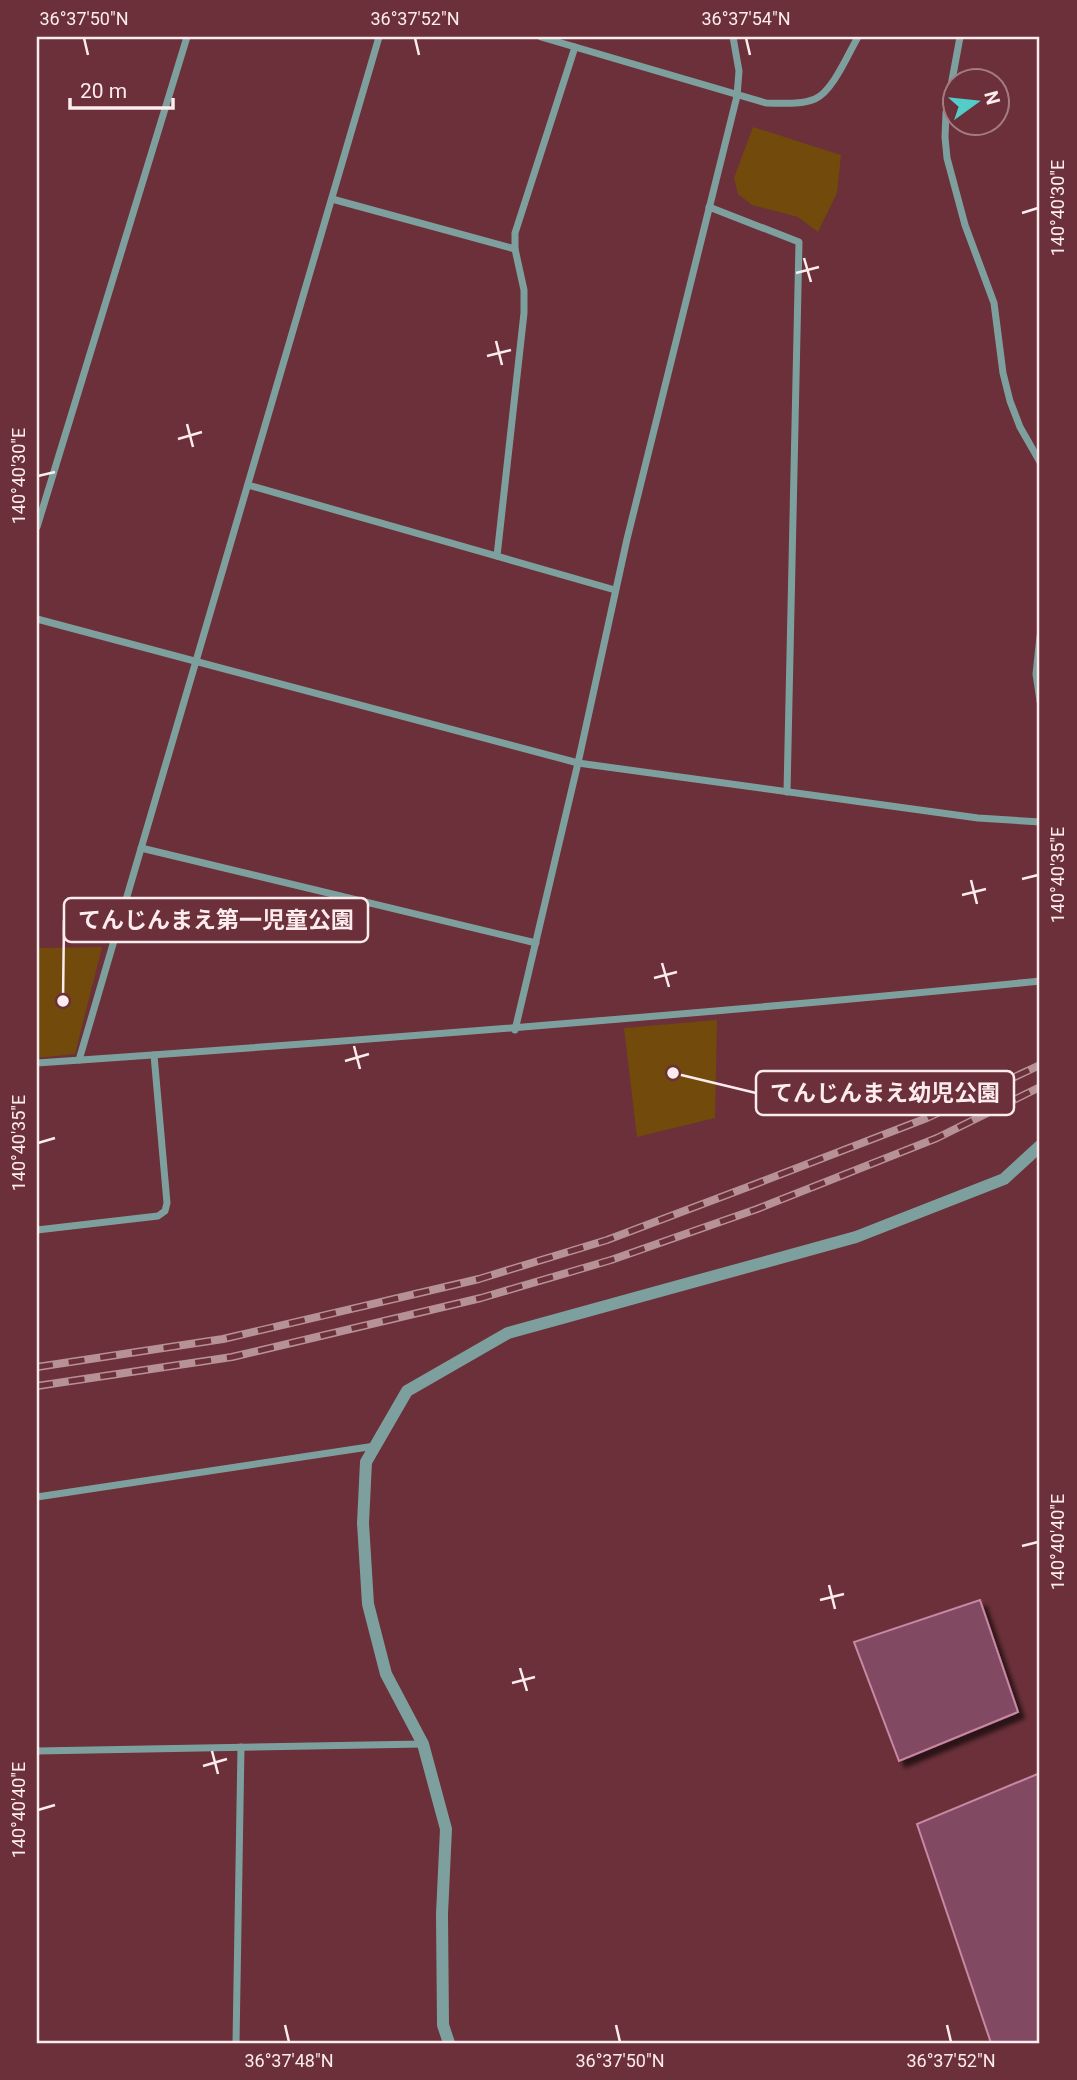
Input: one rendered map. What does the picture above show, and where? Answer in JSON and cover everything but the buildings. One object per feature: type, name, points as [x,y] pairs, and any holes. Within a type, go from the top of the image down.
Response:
[{"type":"street","points":[[37,527],[187,37]]},
{"type":"street","points":[[79,1060],[379,37]]},
{"type":"street","points":[[541,37],[766,103],[816,99],[828,90],[858,37]]},
{"type":"street","points":[[515,1030],[578,764],[615,590],[737,96],[739,71],[733,37]]},
{"type":"street","points":[[960,37],[946,113],[947,158],[965,225],[994,303],[1003,373],[1010,401],[1020,427],[1040,462]]},
{"type":"street","points":[[497,556],[524,313],[524,290],[515,249],[515,233],[575,47]]},
{"type":"street","points":[[332,199],[515,249]]},
{"type":"street","points":[[709,207],[799,242],[787,792]]},
{"type":"street","points":[[248,485],[615,590]]},
{"type":"street","points":[[37,619],[578,764],[978,818],[1040,822]]},
{"type":"street","points":[[1040,636],[1036,674],[1040,701]]},
{"type":"street","points":[[141,848],[536,943]]},
{"type":"street","points":[[37,1063],[515,1030],[742,1011],[1040,981]]},
{"type":"street","points":[[37,1230],[158,1216],[165,1211],[167,1203],[154,1055]]},
{"type":"street","points":[[449,2043],[443,2025],[442,1914],[446,1829],[424,1744],[386,1674],[368,1604],[363,1523],[366,1462],[407,1391],[508,1333],[856,1237],[1004,1180],[1040,1146]]},
{"type":"street","points":[[37,1497],[375,1446]]},
{"type":"street","points":[[37,1751],[424,1744]]},
{"type":"street","points":[[236,2043],[241,1747]]},
{"type":"shaded area","points":[[753,127],[841,155],[837,193],[818,232],[798,217],[752,205],[738,194],[734,178]]},
{"type":"shaded area","points":[[102,947],[75,1054],[37,1058],[37,948]]},
{"type":"shaded area","points":[[717,1020],[715,1118],[637,1137],[624,1028]]},
{"type":"railway","points":[[37,1367],[223,1339],[479,1279],[607,1240],[753,1185],[927,1118],[1040,1065]]},
{"type":"railway","points":[[37,1386],[232,1357],[481,1298],[611,1260],[757,1209],[937,1138],[1040,1087]]},
{"type":"place","name":"てんじんまえ第一児童公園","points":[[63,1001]]},
{"type":"place","name":"てんじんまえ幼児公園","points":[[673,1073]]}]
